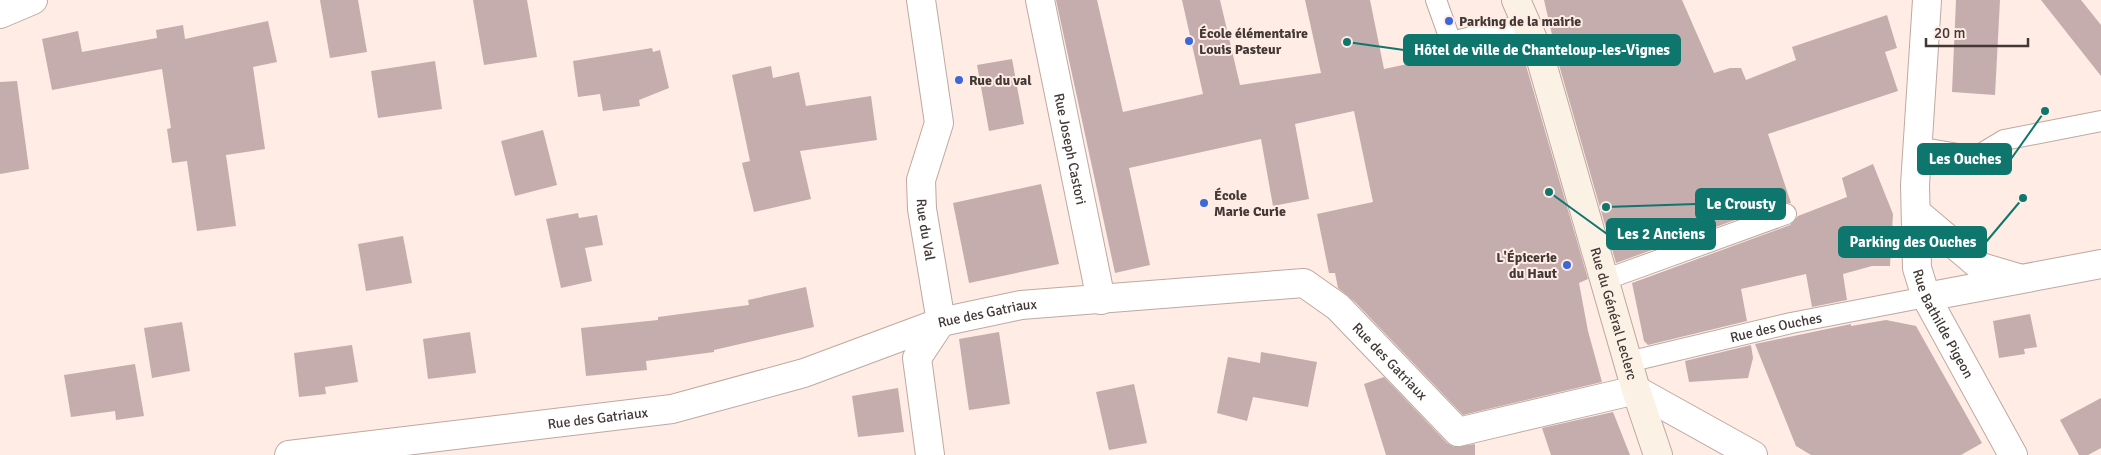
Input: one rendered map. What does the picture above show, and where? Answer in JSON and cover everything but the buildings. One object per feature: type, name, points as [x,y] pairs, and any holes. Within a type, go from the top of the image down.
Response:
[{"type":"main road","name":"Rue du Général Leclerc","points":[[1521,12],[1539,53],[1636,390],[1658,455]]},
{"type":"street","points":[[0,14],[33,0]]},
{"type":"street","name":"Rue du Val","points":[[920,0],[939,123],[921,180],[922,209],[940,322]]},
{"type":"street","name":"Rue Joseph Castori","points":[[1040,0],[1100,300]]},
{"type":"street","name":"Rue Bathilde Pigeon","points":[[1927,0],[1917,147],[1917,268],[1926,297],[2013,455]]},
{"type":"street","points":[[1916,212],[1981,267],[2020,279]]},
{"type":"street","points":[[1926,297],[2101,264]]},
{"type":"street","name":"Rue des Gatriaux","points":[[289,455],[672,409],[804,373],[940,322],[1021,305],[1164,296],[1304,283],[1338,307],[1458,432],[1636,390]]},
{"type":"street","points":[[930,455],[917,358],[940,322]]},
{"type":"street","points":[[1636,390],[1753,455]]},
{"type":"lane","points":[[1436,0],[1451,42],[1521,12]]},
{"type":"lane","points":[[1917,147],[1976,157],[2004,140],[2101,121]]},
{"type":"lane","points":[[1604,280],[1786,214]]},
{"type":"lane","name":"Rue des Ouches","points":[[1628,362],[1791,324],[1926,297]]},
{"type":"place","name":"Parking de la mairie","points":[[1449,21]]},
{"type":"place","name":"École élémentaire Louis Pasteur","points":[[1189,41]]},
{"type":"place","name":"Hôtel de ville de Chanteloup-les-Vignes","points":[[1347,42]]},
{"type":"place","name":"Rue du val","points":[[959,80]]},
{"type":"place","name":"Les Ouches","points":[[2045,111]]},
{"type":"place","name":"Les 2 Anciens","points":[[1549,192]]},
{"type":"place","name":"Parking des Ouches","points":[[2023,198]]},
{"type":"place","name":"École Marie Curie","points":[[1204,203]]},
{"type":"place","name":"Le Crousty","points":[[1606,207]]},
{"type":"place","name":"L'Épicerie du Haut","points":[[1567,265]]}]
